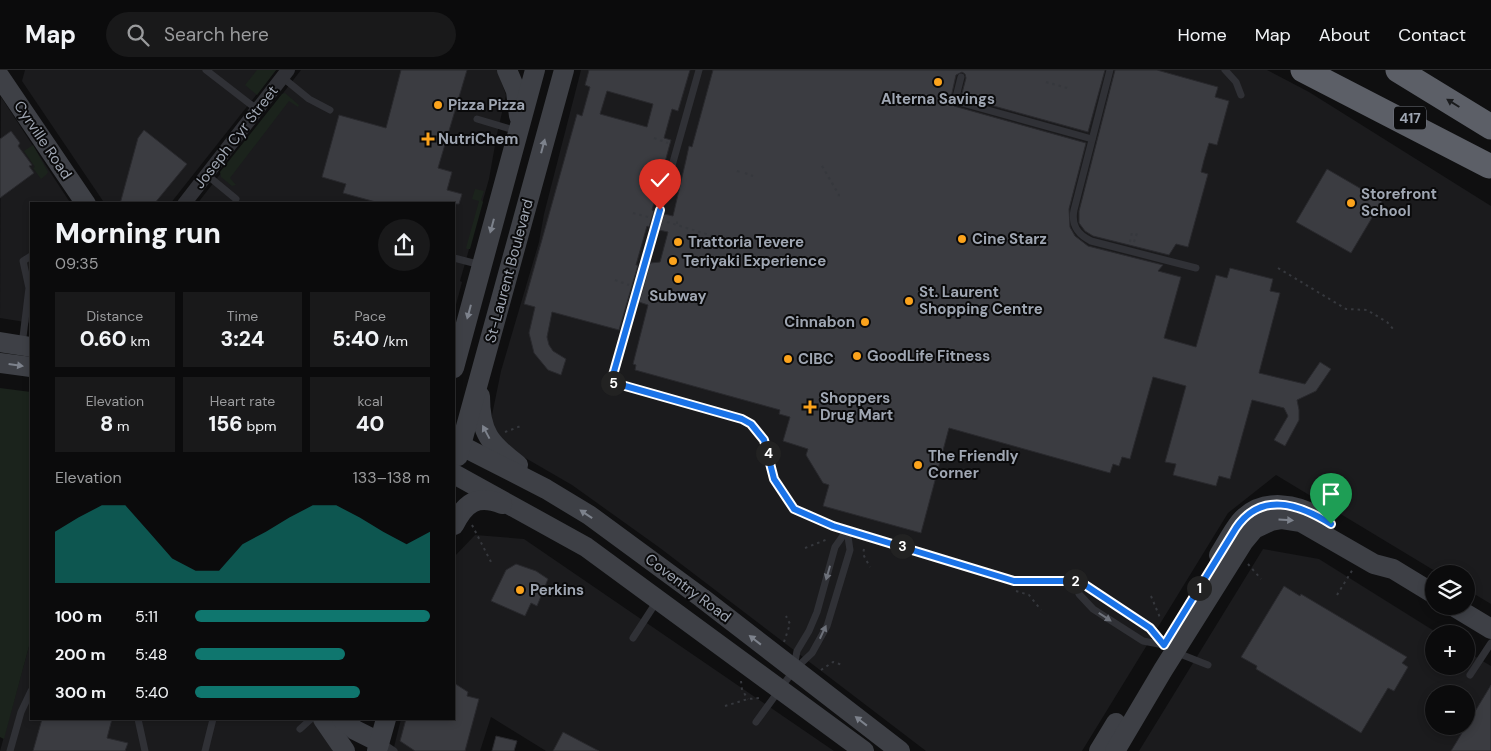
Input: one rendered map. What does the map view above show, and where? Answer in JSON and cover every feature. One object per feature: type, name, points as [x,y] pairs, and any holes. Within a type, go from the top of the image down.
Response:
[{"type":"highway","points":[[1303,70],[1490,167]]},
{"type":"highway","name":"417","points":[[1331,70],[1490,167]]},
{"type":"highway","name":"417","points":[[1405,73],[1491,127]]},
{"type":"main road","points":[[507,70],[516,91],[519,128]]},
{"type":"main road","name":"St-Laurent Boulevard","points":[[455,364],[535,70]]},
{"type":"main road","name":"St-Laurent Boulevard","points":[[455,466],[458,444],[480,377],[564,70]]},
{"type":"main road","name":"Cyrville Road","points":[[6,78],[85,202]]},
{"type":"main road","points":[[503,187],[530,193]]},
{"type":"main road","points":[[0,342],[26,346]]},
{"type":"main road","points":[[0,363],[30,367]]},
{"type":"main road","points":[[480,377],[481,416],[486,432],[498,449],[546,489]]},
{"type":"main road","name":"Coventry Road","points":[[458,444],[546,489],[588,515],[652,560],[900,751]]},
{"type":"main road","name":"Coventry Road","points":[[455,474],[586,547],[864,751]]},
{"type":"main road","points":[[463,525],[461,512],[468,504],[484,501],[496,502],[542,522]]},
{"type":"main road","points":[[1115,751],[1169,648],[1241,521],[1248,514],[1262,506],[1297,506],[1314,513],[1381,554],[1393,569],[1425,589]]},
{"type":"main road","points":[[1468,615],[1491,629]]},
{"type":"main road","points":[[1099,751],[1169,648]]},
{"type":"main road","points":[[324,720],[345,751]]},
{"type":"main road","points":[[383,748],[386,720]]},
{"type":"main road","points":[[352,722],[383,748]]},
{"type":"main road","points":[[349,751],[352,722]]},
{"type":"street","name":"Joseph Cyr Street","points":[[186,202],[285,74]]},
{"type":"lane","points":[[206,70],[258,109]]},
{"type":"lane","points":[[699,70],[611,382],[742,419],[751,424],[764,440],[774,479],[794,509],[833,526],[1014,581],[1074,581],[1098,593],[1150,628],[1169,648]]},
{"type":"lane","points":[[1110,70],[1074,210],[1073,221],[1076,229],[1083,236],[1091,240],[1196,268]]},
{"type":"lane","points":[[1225,70],[1236,82],[1241,95]]},
{"type":"lane","points":[[285,74],[309,99],[330,110]]},
{"type":"lane","points":[[961,77],[954,100],[1092,139]]},
{"type":"lane","points":[[476,119],[519,128]]},
{"type":"lane","points":[[207,175],[236,198]]},
{"type":"lane","points":[[26,346],[29,288],[23,261],[30,257]]},
{"type":"lane","points":[[455,258],[482,265]]},
{"type":"lane","points":[[756,722],[794,670],[812,653],[827,626],[850,550],[848,530]]},
{"type":"lane","points":[[794,670],[797,651],[809,631],[817,612],[835,547],[848,530]]},
{"type":"lane","points":[[1074,581],[1079,594],[1092,609],[1143,641],[1169,648],[1208,666]]},
{"type":"lane","points":[[633,638],[658,598]]},
{"type":"lane","points":[[1475,667],[1491,643]]},
{"type":"lane","points":[[10,751],[21,712],[30,692]]},
{"type":"lane","points":[[138,720],[145,751]]},
{"type":"lane","points":[[205,751],[213,720]]},
{"type":"lane","points":[[300,729],[310,720]]},
{"type":"path","points":[[1046,82],[1067,88]]},
{"type":"path","points":[[654,138],[669,143]]},
{"type":"path","points":[[822,166],[839,195],[838,199]]},
{"type":"path","points":[[737,171],[741,172]]},
{"type":"path","points":[[744,173],[753,176]]},
{"type":"path","points":[[633,213],[650,218]]},
{"type":"path","points":[[675,225],[677,218],[676,224],[700,231]]},
{"type":"path","points":[[671,223],[726,240]]},
{"type":"path","points":[[1132,232],[1131,242],[1134,242],[1137,233]]},
{"type":"path","points":[[1278,268],[1346,310],[1367,310],[1388,322],[1394,330]]},
{"type":"path","points":[[615,280],[630,285]]},
{"type":"path","points":[[500,433],[522,426]]},
{"type":"path","points":[[463,525],[491,562]]},
{"type":"path","points":[[805,548],[828,539]]},
{"type":"path","points":[[864,549],[863,554],[870,567]]},
{"type":"path","points":[[1245,561],[1261,579]]},
{"type":"path","points":[[1337,594],[1353,569]]},
{"type":"path","points":[[1016,591],[1029,595],[1041,610]]},
{"type":"path","points":[[1151,596],[1161,620]]},
{"type":"path","points":[[784,642],[790,624],[786,616]]},
{"type":"path","points":[[821,670],[833,662],[843,665]]},
{"type":"path","points":[[741,680],[742,690],[748,699]]},
{"type":"path","points":[[725,706],[748,699],[760,698]]},
{"type":"shaded area","points":[[25,70],[276,70],[172,202],[104,202],[22,81]]},
{"type":"shaded area","points":[[257,70],[276,70],[257,95],[245,85]]},
{"type":"shaded area","points":[[301,70],[497,70],[506,95],[489,179],[460,281],[462,282],[455,308],[455,202],[199,202]]},
{"type":"shaded area","points":[[581,70],[1267,70],[1309,92],[1491,206],[1491,604],[1475,594],[1475,565],[1425,565],[1276,475],[1228,513],[1082,751],[926,751],[660,548],[572,485],[515,452],[494,428],[491,420],[501,371],[539,242],[544,214]]},
{"type":"shaded area","points":[[285,93],[299,105],[298,107],[289,101],[230,178],[236,185],[232,186],[221,177],[220,172],[282,94]]},
{"type":"shaded area","points":[[1,97],[70,202],[30,202],[30,323],[0,318]]},
{"type":"shaded area","points":[[33,145],[48,172],[41,179],[24,151]]},
{"type":"shaded area","points":[[475,189],[484,191],[481,200],[483,202],[470,249],[467,249],[479,201],[472,199]]},
{"type":"shaded area","points":[[0,388],[30,392],[30,643],[4,739],[0,737]]},
{"type":"shaded area","points":[[475,535],[524,539],[834,751],[546,751],[491,717],[480,751],[393,751],[401,720],[455,720],[455,556]]},
{"type":"shaded area","points":[[1263,549],[1319,559],[1425,625],[1425,675],[1475,675],[1475,656],[1491,666],[1491,751],[1139,751]]},
{"type":"shaded area","points":[[30,643],[30,720],[313,720],[333,749],[332,751],[0,751]]},
{"type":"building","points":[[401,70],[467,70],[438,168],[452,172],[447,190],[462,194],[459,204],[455,204],[455,202],[376,202],[343,193],[346,184],[322,177],[339,115],[386,128]]},
{"type":"building","points":[[589,70],[690,70],[678,111],[672,109],[664,138],[671,140],[652,210],[654,211],[649,227],[647,226],[619,330],[552,312],[547,337],[553,351],[566,359],[561,375],[548,370],[534,353],[529,333],[535,307],[524,304],[577,114],[582,116],[590,87],[585,85]],"holes":[[[607,91],[653,104],[647,127],[600,114]]]},
{"type":"building","name":"St. Laurent Shopping Centre","points":[[713,70],[1105,70],[1088,132],[961,97],[966,78],[962,72],[956,75],[950,102],[954,106],[1086,143],[1069,209],[1070,227],[1075,236],[1088,246],[1163,265],[1158,271],[1181,277],[1164,338],[1196,347],[1216,275],[1227,278],[1230,268],[1273,279],[1270,291],[1280,293],[1259,373],[1305,384],[1320,362],[1331,369],[1316,391],[1297,400],[1299,420],[1285,446],[1274,440],[1288,416],[1284,408],[1252,400],[1230,479],[1219,476],[1216,486],[1173,475],[1176,464],[1165,462],[1186,386],[1153,377],[1130,459],[1122,457],[1119,466],[1113,464],[1110,473],[949,428],[921,533],[823,506],[829,485],[823,483],[806,455],[808,449],[783,441],[790,417],[779,414],[780,410],[635,370],[636,365],[633,364],[648,305],[639,302],[650,263],[660,262],[668,232],[659,230],[664,214],[673,216],[689,146],[692,147]]},
{"type":"building","points":[[1115,70],[1157,70],[1218,87],[1215,97],[1229,101],[1217,145],[1209,143],[1204,160],[1201,172],[1208,174],[1188,247],[1176,244],[1169,255],[1093,236],[1085,231],[1079,223],[1079,211]]},
{"type":"building","points":[[144,130],[187,164],[156,202],[121,202],[138,138]]},
{"type":"building","points":[[11,131],[20,143],[18,146],[32,165],[29,166],[34,173],[0,198],[0,139]]},
{"type":"building","points":[[1327,169],[1382,201],[1351,253],[1296,222]]},
{"type":"building","name":"Perkins","points":[[516,564],[536,571],[548,579],[537,606],[531,603],[525,616],[491,601],[506,570]]},
{"type":"building","points":[[1284,586],[1300,596],[1301,594],[1407,657],[1402,663],[1408,667],[1394,691],[1388,688],[1361,733],[1256,669],[1257,666],[1241,657]]},
{"type":"building","points":[[455,684],[468,692],[467,696],[479,699],[465,751],[415,751],[400,741],[406,720],[455,720]]},
{"type":"building","points":[[1491,685],[1491,751],[1451,751],[1461,735],[1475,735],[1475,711]]},
{"type":"building","points":[[42,720],[112,720],[107,738],[128,743],[125,751],[33,751]]},
{"type":"building","points":[[563,732],[599,751],[553,751]]},
{"type":"building","points":[[496,736],[517,741],[514,751],[492,751]]},
{"type":"place","name":"Alterna Savings","points":[[938,82]]},
{"type":"place","name":"Pizza Pizza","points":[[438,105]]},
{"type":"place","name":"NutriChem","points":[[428,139]]},
{"type":"place","name":"Storefront School","points":[[1351,203]]},
{"type":"place","name":"Cine Starz","points":[[962,239]]},
{"type":"place","name":"Trattoria Tevere","points":[[678,242]]},
{"type":"place","name":"Teriyaki Experience","points":[[673,261]]},
{"type":"place","name":"Subway","points":[[678,279]]},
{"type":"place","name":"St. Laurent Shopping Centre","points":[[909,301]]},
{"type":"place","name":"Cinnabon","points":[[865,322]]},
{"type":"place","name":"GoodLife Fitness","points":[[857,356]]},
{"type":"place","name":"CIBC","points":[[788,359]]},
{"type":"place","name":"Shoppers Drug Mart","points":[[810,407]]},
{"type":"place","name":"The Friendly Corner","points":[[918,465]]},
{"type":"place","name":"Perkins","points":[[520,590]]},
{"type":"route","points":[[660,210],[611,382],[742,419],[751,424],[758,430],[764,440],[774,479],[794,509],[833,526],[1014,581],[1074,581],[1085,585],[1150,628],[1164,645],[1236,528],[1248,514],[1262,506],[1297,506],[1314,513],[1331,524]]}]
